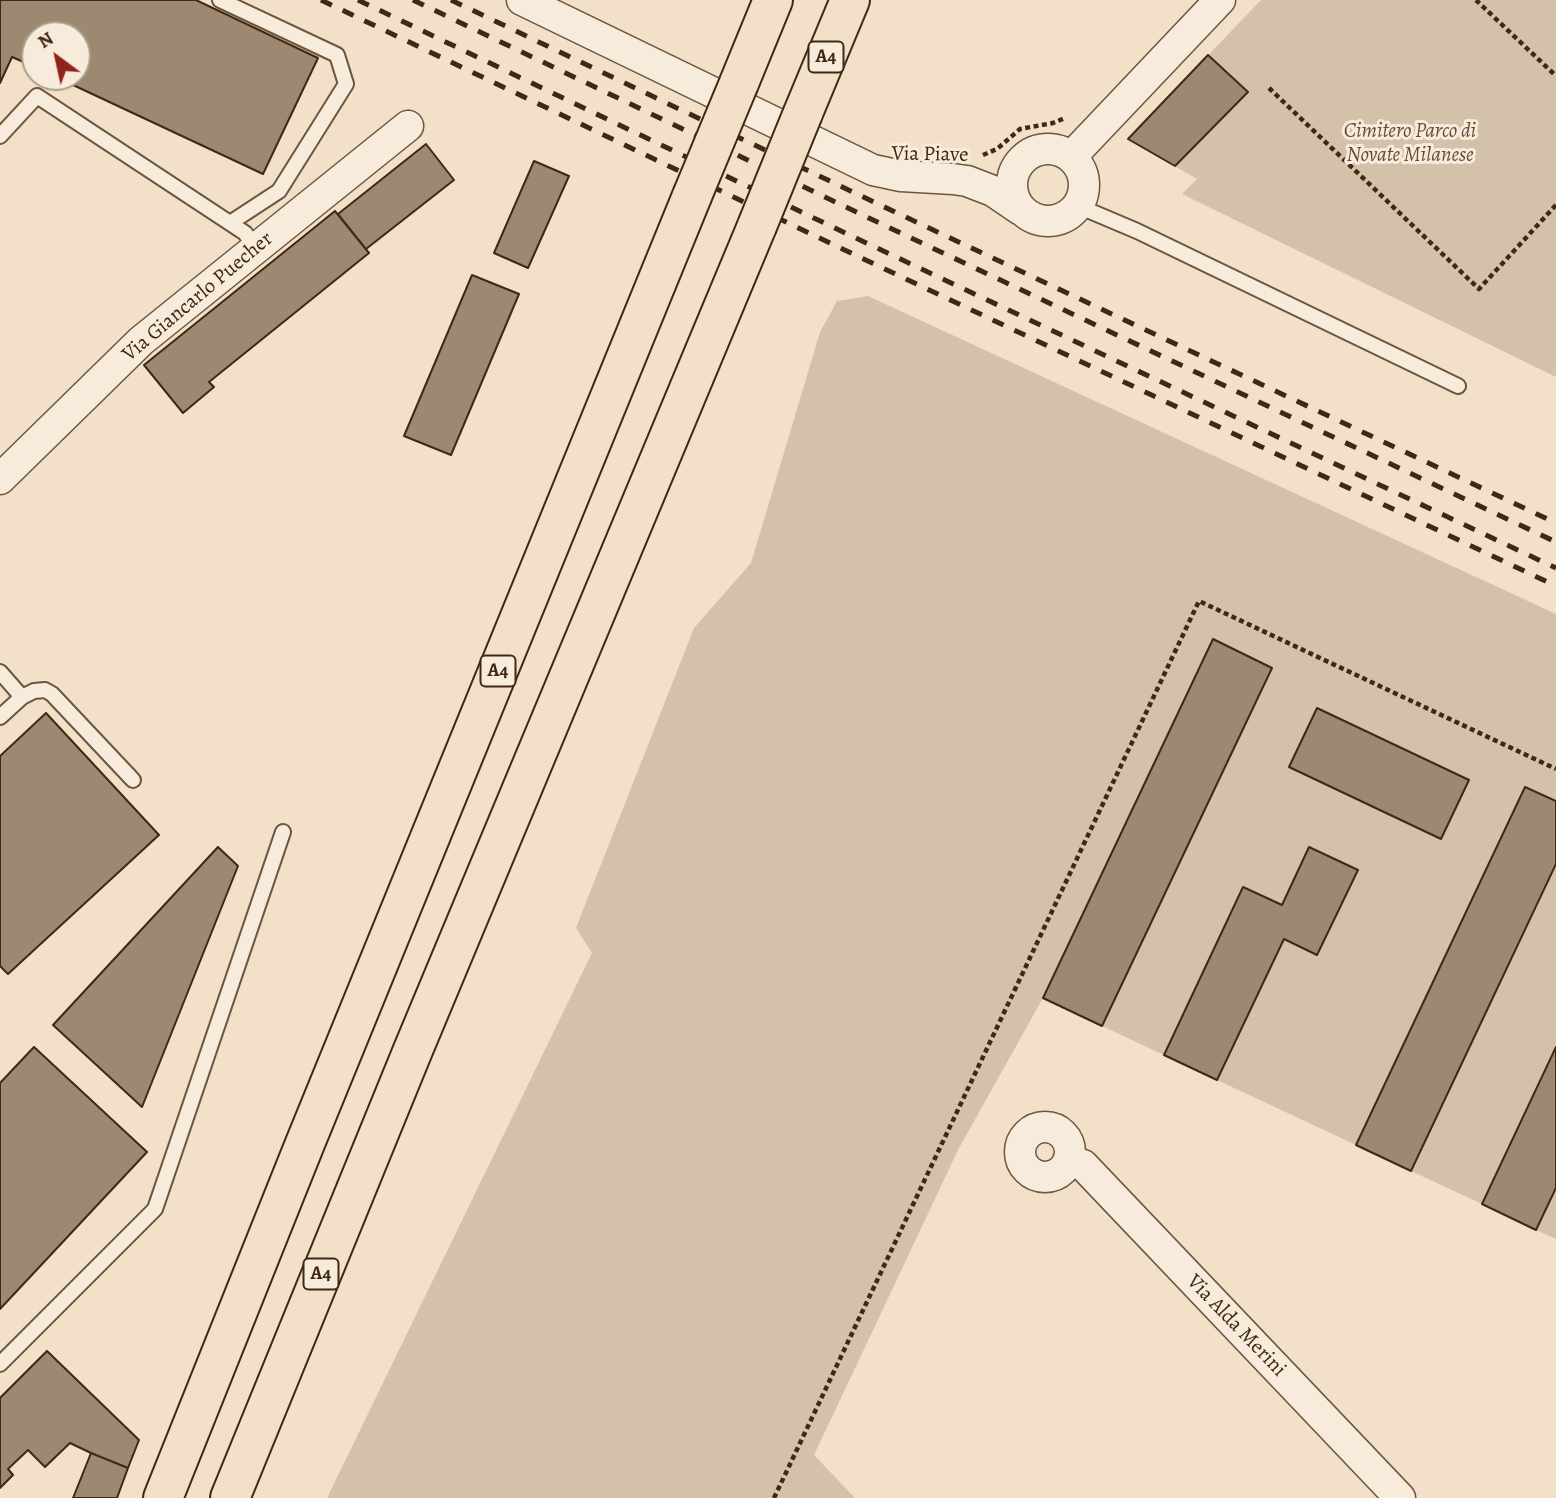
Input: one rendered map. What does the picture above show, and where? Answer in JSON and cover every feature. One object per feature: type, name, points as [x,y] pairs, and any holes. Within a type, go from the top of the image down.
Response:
[{"type":"highway","name":"A4","points":[[163,1498],[304,1146],[773,0]]},
{"type":"highway","name":"A4","points":[[230,1498],[418,1037],[850,0]]},
{"type":"street","name":"Via Piave","points":[[522,0],[873,170],[901,176],[967,181],[993,191],[1021,210]]},
{"type":"street","points":[[1071,157],[1220,0]]},
{"type":"street","name":"Via Giancarlo Puecher","points":[[0,479],[141,341],[408,126]]},
{"type":"street","points":[[1048,149],[1071,157],[1083,175],[1083,196],[1078,206],[1061,219],[1051,221],[1030,217],[1021,210],[1012,190],[1012,178],[1025,157],[1048,149]]},
{"type":"street","name":"Via Alda Merini","points":[[1068,1161],[1083,1165],[1400,1498]]},
{"type":"lane","points":[[220,0],[337,55],[346,84],[279,191],[230,223]]},
{"type":"lane","points":[[0,136],[37,96],[246,233],[256,248]]},
{"type":"lane","points":[[1078,206],[1137,231],[1458,386]]},
{"type":"lane","points":[[0,672],[22,697]]},
{"type":"lane","points":[[0,717],[22,697],[34,691],[46,690],[134,780]]},
{"type":"lane","points":[[0,1364],[155,1209],[283,832]]},
{"type":"path","points":[[1476,0],[1556,76]]},
{"type":"path","points":[[1269,88],[1479,289],[1556,205]]},
{"type":"path","name":"Via Piave","points":[[974,156],[997,149],[1020,129],[1053,123],[1070,115]]},
{"type":"path","points":[[774,1498],[1199,601],[1556,769]]},
{"type":"green space","name":"Cimitero Parco di Novate Milanese","points":[[1261,0],[1556,0],[1556,377],[1182,194],[1197,179],[1128,139]]},
{"type":"green space","points":[[868,296],[1556,614],[1556,801],[1525,787],[1356,1145],[1217,1080],[1284,939],[1317,955],[1357,871],[1309,848],[1282,905],[1243,887],[1164,1055],[1102,1026],[1272,668],[1213,640],[1043,998],[959,1148],[814,1455],[855,1498],[327,1498],[592,953],[576,928],[694,628],[751,563],[820,332],[837,301]],"holes":[[[1317,708],[1469,780],[1441,839],[1289,767]]]},
{"type":"green space","points":[[1556,864],[1556,1047],[1482,1204],[1411,1171]]},
{"type":"green space","points":[[1556,1188],[1556,1239],[1536,1230]]},
{"type":"building","points":[[0,0],[196,0],[318,58],[263,174],[86,91],[91,91],[91,21],[21,21],[21,61],[12,57],[0,83]]},
{"type":"building","points":[[1208,55],[1248,92],[1175,166],[1128,139]]},
{"type":"building","points":[[426,144],[454,180],[366,249],[338,214]]},
{"type":"building","points":[[534,161],[569,176],[528,268],[494,253]]},
{"type":"building","points":[[335,211],[369,253],[209,382],[214,387],[183,413],[144,365]]},
{"type":"building","points":[[472,275],[519,294],[451,455],[404,436]]},
{"type":"building","points":[[1213,639],[1272,668],[1102,1026],[1043,998]]},
{"type":"building","points":[[1317,708],[1469,780],[1441,839],[1289,767]]},
{"type":"building","points":[[46,713],[159,835],[8,974],[0,966],[0,756]]},
{"type":"building","points":[[1525,787],[1556,801],[1556,864],[1411,1171],[1356,1145]]},
{"type":"building","points":[[218,847],[238,866],[142,1107],[53,1025]]},
{"type":"building","points":[[1309,847],[1358,870],[1317,955],[1284,939],[1217,1080],[1164,1055],[1243,887],[1282,905]]},
{"type":"building","points":[[34,1047],[147,1152],[0,1309],[0,1083]]},
{"type":"building","points":[[1556,1047],[1556,1188],[1536,1230],[1482,1204]]},
{"type":"building","points":[[47,1351],[139,1440],[128,1468],[70,1443],[45,1467],[28,1450],[8,1469],[13,1475],[0,1488],[0,1398]]},
{"type":"building","points":[[91,1453],[128,1468],[117,1498],[73,1498]]},
{"type":"railway","points":[[321,0],[1556,586]]},
{"type":"railway","points":[[358,0],[1556,568]]},
{"type":"railway","points":[[413,0],[1556,542]]},
{"type":"railway","points":[[451,0],[1556,523]]}]
